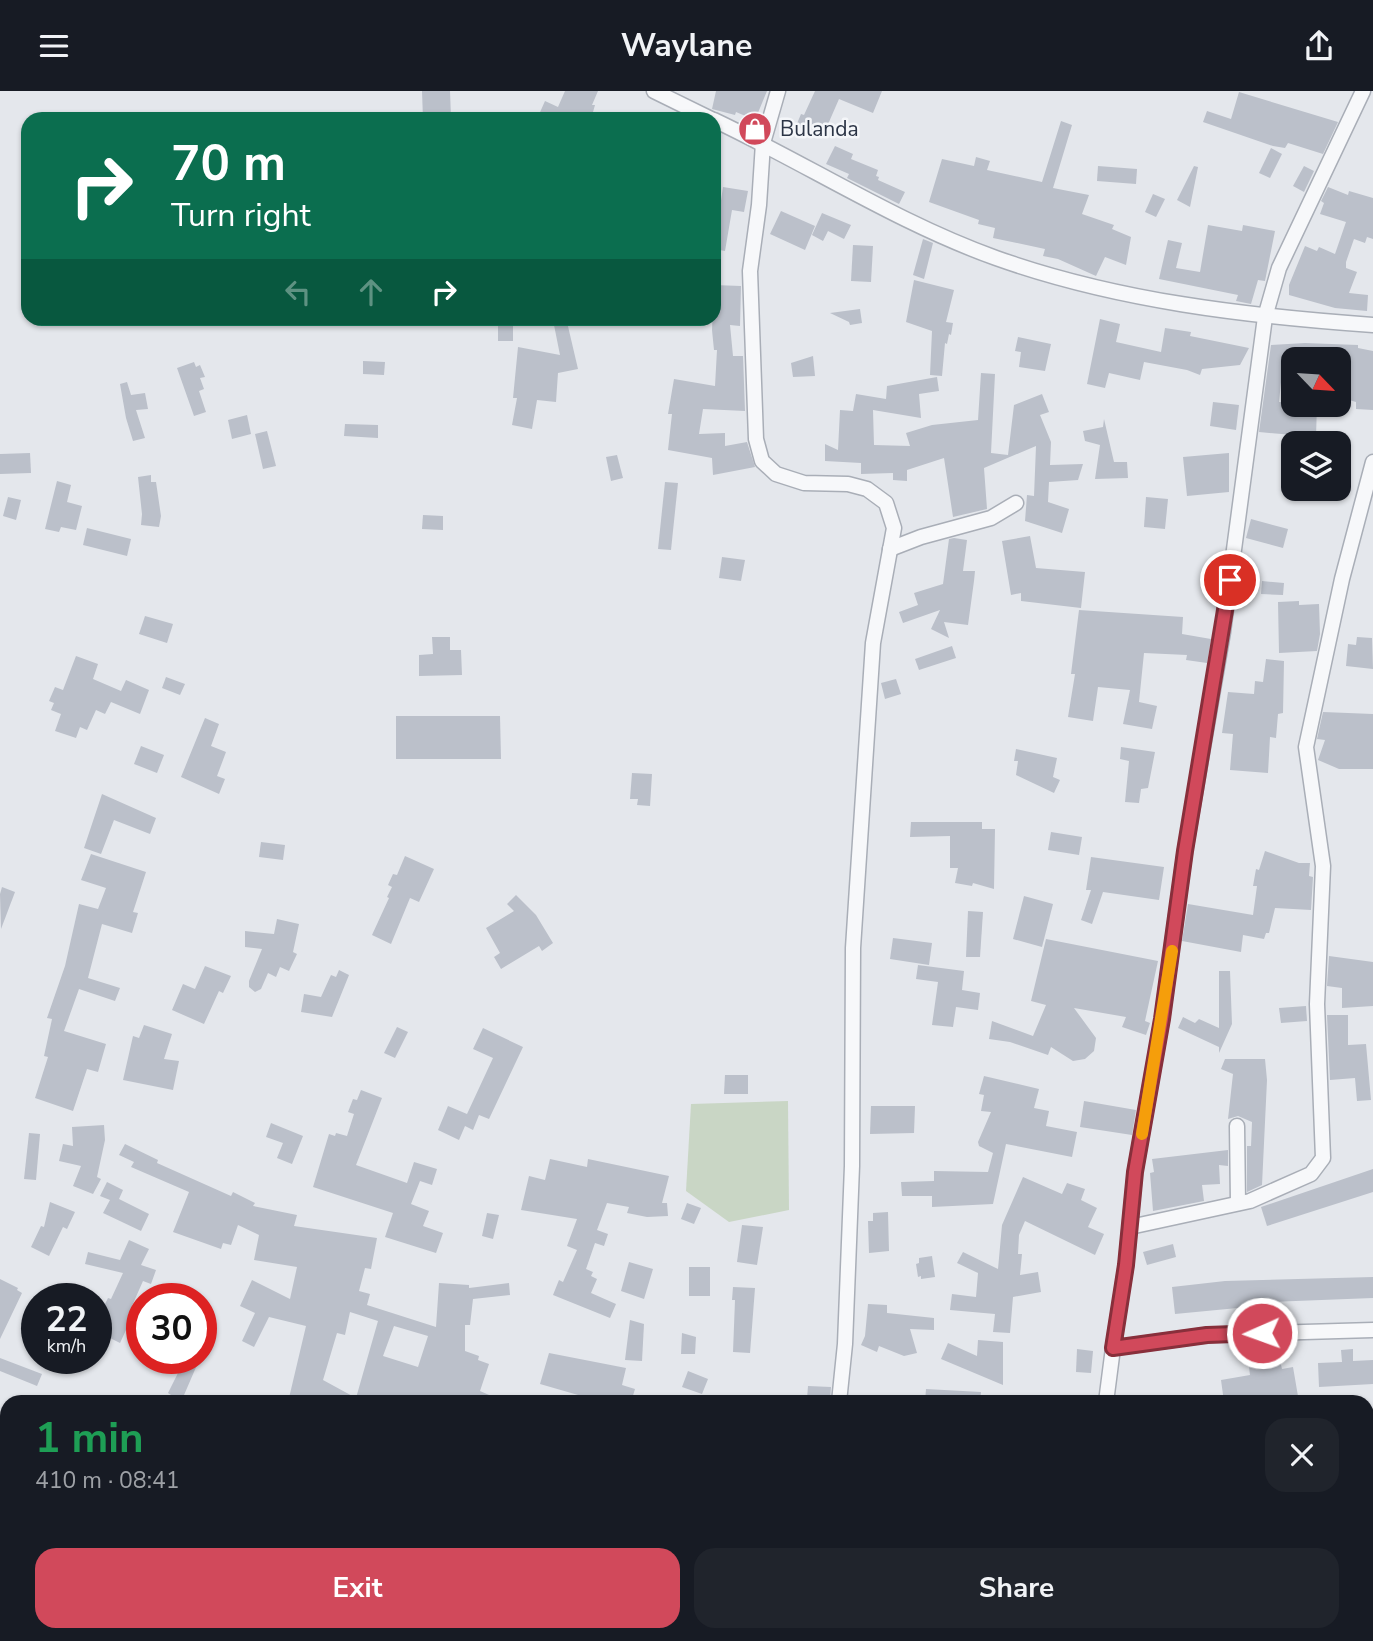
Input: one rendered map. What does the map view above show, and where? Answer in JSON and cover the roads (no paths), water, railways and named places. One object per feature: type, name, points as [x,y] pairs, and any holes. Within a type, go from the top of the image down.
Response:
[{"type":"street","points":[[654,91],[697,112]]},
{"type":"street","points":[[778,91],[763,143],[759,205],[750,271],[756,439],[762,461],[776,474],[804,483],[848,484],[867,489],[886,503],[894,528],[873,643],[853,948],[852,1166],[845,1344],[840,1395]]},
{"type":"street","points":[[1107,1395],[1135,1172],[1162,1019],[1185,851],[1223,632],[1265,317],[1279,268],[1363,91]]},
{"type":"street","points":[[721,124],[763,143],[909,221],[996,258],[1125,294],[1265,317],[1373,325]]},
{"type":"street","points":[[1130,1227],[1238,1203],[1311,1174],[1323,1158],[1317,1004],[1323,866],[1306,747],[1342,579],[1373,462]]},
{"type":"street","points":[[890,549],[921,537],[991,518],[1016,502]]},
{"type":"street","points":[[1237,1126],[1238,1203]]},
{"type":"street","points":[[1113,1348],[1207,1335],[1373,1329]]},
{"type":"place","name":"Bulanda","points":[[755,129]]}]
